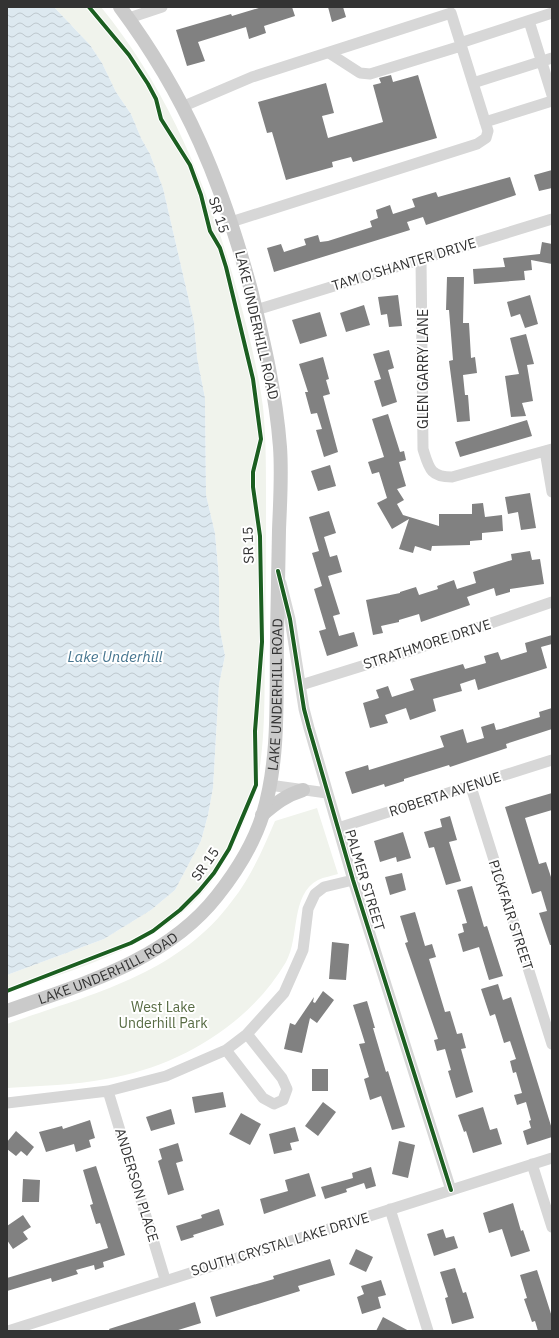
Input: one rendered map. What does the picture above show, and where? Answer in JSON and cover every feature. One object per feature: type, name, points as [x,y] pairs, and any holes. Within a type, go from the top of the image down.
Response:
[{"type":"main road","name":"LAKE UNDERHILL ROAD","points":[[7,1011],[118,969],[149,954],[178,935],[211,903],[226,884],[246,852],[262,815],[269,785],[274,736],[280,482],[278,429],[274,391],[256,310],[231,222],[209,161],[184,106],[158,62],[124,12]]},
{"type":"main road","points":[[262,815],[279,800],[303,790]]},
{"type":"street","points":[[124,12],[162,7]]},
{"type":"street","points":[[184,106],[252,77],[451,13],[488,131],[486,138],[477,144],[231,222]]},
{"type":"street","points":[[329,53],[360,73],[370,74],[552,13]]},
{"type":"street","points":[[529,21],[547,59],[552,95]]},
{"type":"street","points":[[473,83],[547,59]]},
{"type":"street","points":[[485,122],[552,101]]},
{"type":"street","name":"TAM O'SHANTER DRIVE","points":[[256,310],[552,218]]},
{"type":"street","name":"GLEN GARRY LANE","points":[[421,259],[423,449],[429,468],[436,475],[452,478],[548,450]]},
{"type":"street","points":[[548,450],[552,492]]},
{"type":"street","name":"PALMER STREET","points":[[278,571],[290,619],[304,709],[327,793],[451,1190]]},
{"type":"street","name":"STRATHMORE DRIVE","points":[[301,685],[414,649],[552,602]]},
{"type":"street","name":"ROBERTA AVENUE","points":[[338,828],[471,787],[552,760]]},
{"type":"street","points":[[269,785],[327,793]]},
{"type":"street","name":"PICKFAIR STREET","points":[[471,787],[552,1044]]},
{"type":"street","points":[[7,1103],[108,1091],[166,1076],[226,1050],[247,1034],[284,993],[303,950],[308,909],[314,894],[324,888],[354,880]]},
{"type":"street","points":[[226,1050],[263,1098],[274,1104],[283,1100],[287,1089],[282,1078],[247,1034]]},
{"type":"street","name":"ANDERSON PLACE","points":[[108,1091],[165,1279]]},
{"type":"street","name":"SOUTH CRYSTAL LAKE DRIVE","points":[[8,1331],[165,1279],[552,1158]]},
{"type":"street","points":[[532,1164],[552,1227]]},
{"type":"street","points":[[390,1209],[428,1331]]},
{"type":"green space","points":[[54,7],[101,7],[125,39],[147,73],[167,107],[200,180],[227,256],[238,294],[258,379],[265,429],[266,564],[265,692],[263,734],[259,773],[252,802],[222,866],[197,899],[174,919],[149,936],[122,950],[94,962],[7,993],[7,975],[104,939],[151,910],[175,890],[201,841],[208,815],[213,788],[219,684],[225,656],[219,625],[219,578],[215,533],[206,495],[205,398],[197,357],[194,322],[163,188],[150,154],[141,138],[131,114],[116,92],[102,63],[90,45]]},
{"type":"green space","name":"West Lake Underhill Park","points":[[317,808],[338,874],[318,880],[309,887],[299,906],[293,941],[286,962],[271,985],[232,1024],[209,1040],[185,1053],[159,1065],[133,1073],[82,1083],[7,1088],[7,1024],[100,992],[158,965],[185,947],[210,926],[239,892],[256,862],[275,821]]},
{"type":"water","name":"Lake Underhill","points":[[7,7],[54,7],[90,45],[102,63],[116,92],[131,114],[141,138],[150,154],[163,188],[194,322],[197,357],[205,398],[206,495],[215,533],[219,578],[219,625],[225,656],[219,684],[213,788],[208,815],[201,841],[175,890],[151,910],[104,939],[7,975]]},
{"type":"building","points":[[262,7],[292,7],[295,16],[264,26],[266,33],[249,39],[246,27],[198,42],[205,61],[187,66],[176,30],[231,14],[232,16]]},
{"type":"building","points":[[328,7],[343,7],[346,17],[332,22]]},
{"type":"building","points":[[391,75],[393,82],[418,75],[437,138],[353,162],[351,157],[332,162],[333,167],[286,180],[272,132],[267,133],[258,102],[326,83],[334,113],[322,116],[328,138],[383,122],[373,85],[381,83],[379,78]]},
{"type":"building","points":[[552,170],[552,188],[539,191],[534,175]]},
{"type":"building","points":[[510,177],[516,195],[426,225],[423,217],[407,222],[410,230],[274,272],[267,248],[281,244],[284,252],[306,245],[304,239],[318,235],[320,242],[328,241],[372,227],[370,221],[378,218],[376,210],[390,205],[393,214],[415,207],[412,199],[436,192],[438,197]]},
{"type":"building","points":[[542,242],[552,244],[552,264],[531,260],[532,270],[524,271],[525,280],[474,284],[473,269],[505,267],[503,258],[540,254]]},
{"type":"building","points":[[447,277],[464,277],[463,323],[469,323],[471,358],[475,357],[477,373],[463,375],[465,395],[468,395],[470,421],[457,422],[449,361],[453,360],[449,310],[446,310]]},
{"type":"building","points":[[398,295],[402,326],[389,327],[387,314],[381,315],[378,297]]},
{"type":"building","points":[[530,295],[538,324],[525,328],[520,314],[511,317],[507,302]]},
{"type":"building","points":[[364,305],[370,325],[346,332],[340,313]]},
{"type":"building","points":[[320,312],[327,336],[300,344],[292,320]]},
{"type":"building","points":[[526,334],[534,364],[527,365],[533,401],[522,403],[526,416],[511,417],[505,376],[519,374],[510,338]]},
{"type":"building","points":[[389,350],[394,368],[388,370],[397,402],[382,407],[374,381],[381,379],[373,354]]},
{"type":"building","points":[[323,357],[329,379],[326,380],[330,394],[323,396],[338,452],[324,457],[316,430],[322,429],[317,413],[311,414],[305,392],[308,392],[299,364]]},
{"type":"building","points":[[388,414],[400,452],[404,451],[406,460],[399,462],[406,486],[397,489],[404,500],[397,504],[403,515],[439,526],[439,514],[472,514],[472,504],[483,503],[485,517],[502,515],[503,531],[482,533],[482,540],[470,541],[470,545],[432,546],[431,551],[415,546],[413,553],[399,549],[409,519],[392,529],[377,503],[387,498],[379,472],[372,474],[368,462],[384,457],[372,419]]},
{"type":"building","points":[[527,420],[532,436],[460,457],[455,442]]},
{"type":"building","points":[[330,465],[336,486],[318,491],[311,471]]},
{"type":"building","points":[[530,493],[536,528],[521,530],[518,512],[508,514],[505,497]]},
{"type":"building","points":[[329,511],[336,533],[324,537],[330,557],[337,555],[342,572],[328,576],[340,614],[333,616],[339,636],[354,632],[358,646],[327,656],[319,631],[326,629],[314,589],[322,586],[312,553],[319,551],[309,517]]},
{"type":"building","points":[[530,551],[532,560],[540,559],[544,584],[510,589],[510,592],[496,596],[494,588],[467,597],[470,605],[421,622],[419,614],[399,620],[399,622],[381,626],[383,633],[373,635],[366,600],[400,593],[416,587],[419,595],[438,589],[437,586],[454,580],[457,589],[476,583],[473,572],[512,560],[511,554]]},
{"type":"building","points":[[552,635],[552,644],[541,647],[547,668],[478,690],[475,679],[460,684],[462,691],[433,699],[436,711],[410,720],[406,708],[385,715],[388,723],[370,728],[363,703],[379,698],[376,690],[388,686],[392,697],[414,690],[410,679],[463,664],[465,669],[486,663],[484,656],[498,652],[501,660],[527,652],[525,643]]},
{"type":"building","points":[[552,708],[552,729],[506,744],[507,748],[450,767],[449,765],[404,779],[404,781],[385,787],[384,784],[352,794],[345,772],[368,765],[369,770],[444,747],[440,736],[463,729],[467,743],[484,738],[481,727],[494,723],[496,730],[501,729],[540,717],[539,712]]},
{"type":"building","points":[[552,793],[552,810],[525,818],[539,864],[546,862],[552,880],[552,945],[550,945],[539,913],[547,911],[541,891],[532,894],[505,807]]},
{"type":"building","points":[[450,816],[457,840],[449,842],[461,881],[446,885],[434,847],[429,848],[424,832],[442,827],[440,819]]},
{"type":"building","points":[[403,832],[411,858],[397,862],[396,857],[380,862],[374,841]]},
{"type":"building","points":[[402,873],[406,890],[390,895],[385,877]]},
{"type":"building","points":[[472,886],[484,927],[487,926],[503,976],[489,980],[479,947],[463,952],[458,934],[464,932],[462,924],[467,923],[457,890]]},
{"type":"building","points":[[415,912],[425,946],[432,944],[436,957],[429,959],[445,1012],[450,1011],[457,1034],[462,1033],[466,1048],[461,1049],[473,1092],[456,1098],[448,1071],[451,1070],[445,1049],[437,1051],[434,1040],[438,1039],[405,943],[408,942],[400,916]]},
{"type":"building","points":[[332,942],[349,944],[346,980],[329,979]]},
{"type":"building","points":[[498,984],[503,1000],[511,997],[552,1129],[552,1137],[527,1145],[523,1131],[531,1128],[529,1121],[531,1120],[526,1102],[517,1105],[514,1095],[522,1093],[516,1072],[513,1073],[510,1061],[516,1059],[510,1041],[504,1043],[495,1014],[490,1016],[481,989]]},
{"type":"building","points":[[323,991],[334,1000],[317,1023],[310,1018],[302,1053],[284,1049],[290,1023],[295,1025],[314,997],[313,1002],[315,1003]]},
{"type":"building","points":[[367,1001],[386,1072],[388,1071],[405,1127],[392,1130],[381,1096],[370,1100],[364,1079],[369,1077],[359,1044],[365,1043],[353,1005]]},
{"type":"building","points":[[312,1069],[328,1069],[328,1091],[312,1091]]},
{"type":"building","points":[[223,1092],[226,1107],[195,1113],[192,1097]]},
{"type":"building","points":[[323,1102],[336,1112],[318,1136],[305,1126]]},
{"type":"building","points":[[483,1107],[490,1130],[497,1128],[502,1144],[473,1153],[466,1131],[464,1132],[458,1115]]},
{"type":"building","points":[[171,1109],[175,1124],[151,1131],[146,1117]]},
{"type":"building","points":[[241,1113],[261,1124],[250,1145],[229,1134]]},
{"type":"building","points":[[90,1120],[95,1138],[89,1140],[91,1147],[76,1152],[74,1144],[46,1152],[39,1132],[62,1126],[63,1129]]},
{"type":"building","points":[[295,1127],[299,1141],[290,1143],[292,1150],[274,1154],[269,1134]]},
{"type":"building","points":[[16,1131],[34,1147],[27,1156],[21,1151],[16,1156],[7,1149],[7,1142]]},
{"type":"building","points":[[399,1141],[415,1145],[408,1178],[392,1174]]},
{"type":"building","points":[[178,1143],[183,1161],[176,1163],[184,1190],[168,1195],[158,1161],[162,1159],[159,1149]]},
{"type":"building","points":[[96,1166],[125,1255],[103,1262],[104,1267],[95,1270],[94,1265],[76,1270],[78,1274],[52,1282],[51,1278],[7,1291],[7,1278],[108,1248],[100,1223],[96,1224],[90,1205],[93,1204],[83,1170]]},
{"type":"building","points":[[371,1167],[376,1186],[366,1189],[364,1183],[346,1189],[347,1192],[325,1199],[321,1187],[353,1178],[352,1173]]},
{"type":"building","points":[[309,1173],[316,1196],[264,1214],[260,1199],[288,1191],[285,1180]]},
{"type":"building","points":[[23,1179],[40,1180],[39,1202],[22,1202]]},
{"type":"building","points":[[513,1203],[521,1231],[523,1230],[530,1251],[511,1257],[502,1229],[489,1233],[483,1213]]},
{"type":"building","points":[[219,1209],[224,1225],[193,1235],[194,1237],[181,1241],[176,1226],[202,1218],[201,1215]]},
{"type":"building","points":[[23,1215],[31,1227],[23,1232],[28,1239],[13,1249],[7,1240],[7,1226]]},
{"type":"building","points":[[443,1229],[446,1238],[454,1236],[458,1248],[434,1256],[427,1234]]},
{"type":"building","points":[[356,1249],[373,1257],[366,1272],[349,1264]]},
{"type":"building","points":[[330,1259],[335,1275],[298,1286],[300,1291],[216,1317],[210,1297],[274,1279],[273,1276]]},
{"type":"building","points":[[455,1268],[463,1293],[466,1292],[474,1318],[452,1324],[445,1298],[448,1297],[440,1272]]},
{"type":"building","points":[[537,1270],[552,1317],[552,1331],[538,1331],[535,1321],[532,1322],[524,1299],[527,1298],[520,1275]]},
{"type":"building","points":[[381,1280],[386,1295],[378,1297],[381,1308],[362,1314],[357,1297],[364,1294],[361,1286]]},
{"type":"building","points":[[195,1302],[201,1323],[175,1331],[110,1331],[109,1329]]},
{"type":"building","points":[[383,1317],[409,1331],[376,1331]]},
{"type":"cycle path","name":"SR 15","points":[[7,991],[131,943],[153,931],[180,910],[214,873],[229,849],[256,785],[255,731],[262,642],[260,536],[253,487],[253,472],[261,439],[253,379],[226,267],[220,248],[210,231],[201,195],[190,165],[161,119],[156,99],[148,84],[129,55],[89,7]]},
{"type":"cycle path","points":[[278,571],[290,619],[304,709],[309,728],[353,880],[451,1190]]}]
